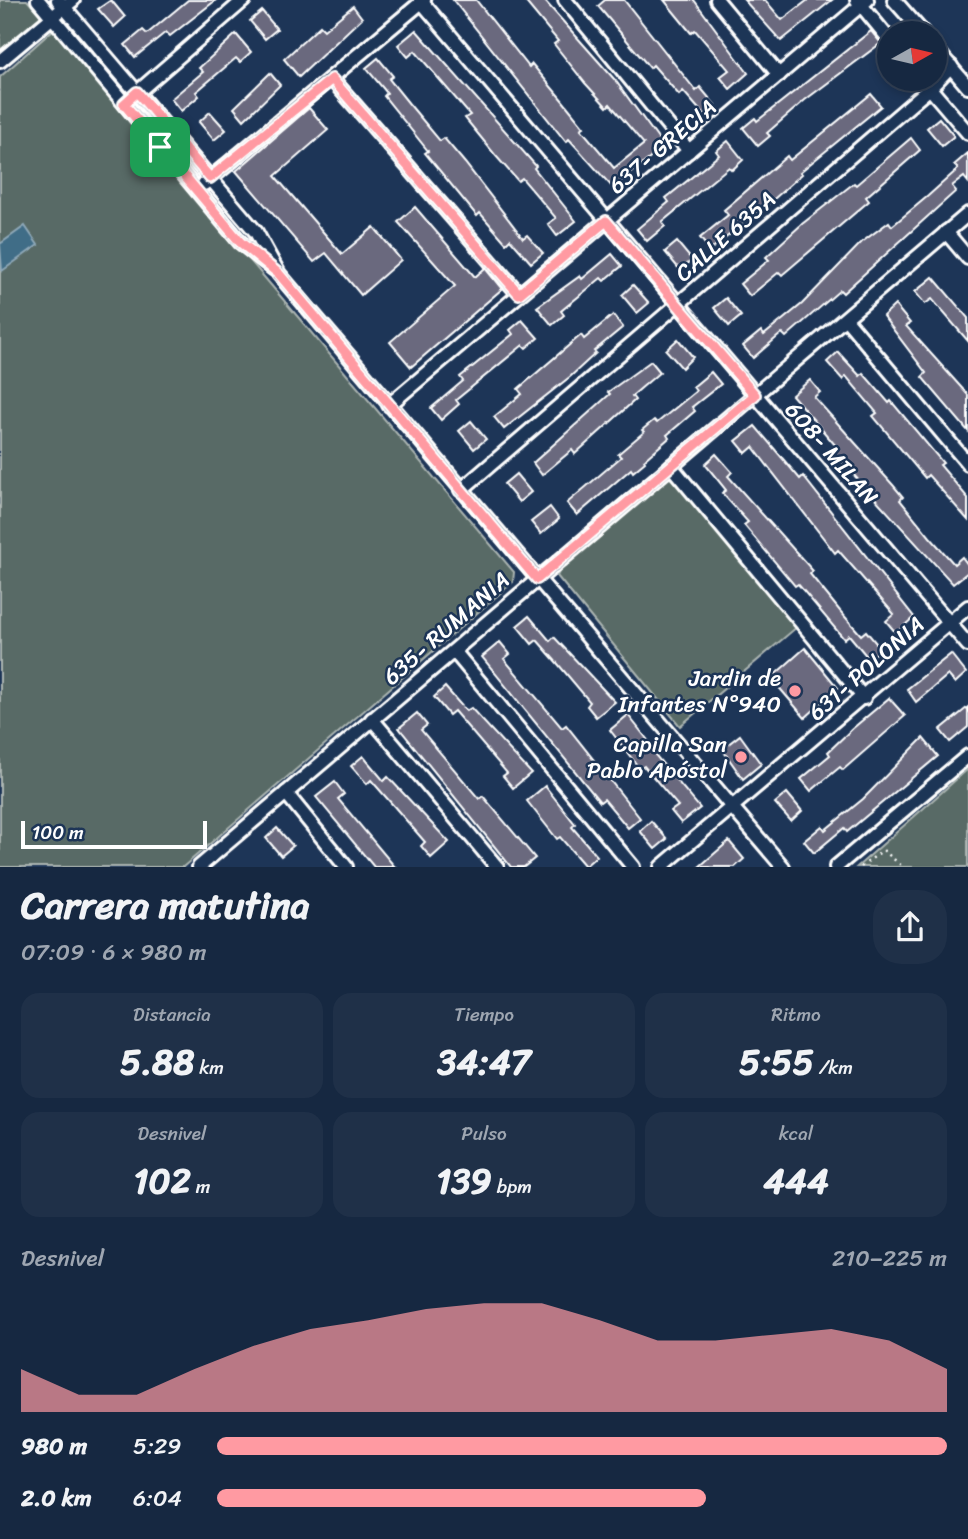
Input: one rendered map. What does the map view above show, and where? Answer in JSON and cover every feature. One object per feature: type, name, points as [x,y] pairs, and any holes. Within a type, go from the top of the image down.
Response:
[{"type":"street","points":[[38,0],[240,242],[279,274],[783,867]]},
{"type":"street","points":[[124,104],[244,0]]},
{"type":"street","points":[[565,0],[689,151]]},
{"type":"street","points":[[717,0],[779,75]]},
{"type":"street","points":[[894,0],[912,21]]},
{"type":"street","points":[[197,190],[422,1]]},
{"type":"street","name":"608- MILAN","points":[[422,1],[968,645]]},
{"type":"street","points":[[0,61],[52,17],[65,2],[137,92],[256,232],[279,274]]},
{"type":"street","points":[[862,2],[877,23]]},
{"type":"street","name":"637- GRECIA","points":[[389,405],[862,2]]},
{"type":"street","points":[[947,62],[968,87]]},
{"type":"street","name":"CALLE 635A","points":[[947,69],[951,66]]},
{"type":"street","points":[[332,79],[519,294]]},
{"type":"street","name":"CALLE 635A","points":[[461,490],[677,305],[917,91]]},
{"type":"street","points":[[933,91],[968,133]]},
{"type":"street","name":"635- RUMANIA","points":[[202,866],[968,214]]},
{"type":"street","points":[[946,232],[968,258]]},
{"type":"street","points":[[846,319],[968,464]]},
{"type":"street","points":[[671,466],[864,698]]},
{"type":"street","name":"631- POLONIA","points":[[661,867],[864,698],[968,607]]},
{"type":"street","points":[[454,651],[633,867]]},
{"type":"street","points":[[372,719],[497,867]]},
{"type":"street","points":[[836,867],[968,756]]},
{"type":"street","points":[[286,793],[346,867]]},
{"type":"path","points":[[861,867],[883,850],[903,867]]},
{"type":"green space","points":[[0,0],[27,0],[41,16],[0,50]]},
{"type":"green space","points":[[54,29],[514,572],[513,582],[183,867],[0,867],[0,77]]},
{"type":"green space","points":[[670,478],[677,482],[797,627],[680,726],[557,576],[561,568],[663,479]]},
{"type":"green space","points":[[968,769],[968,867],[857,867]]},
{"type":"water","points":[[25,226],[38,245],[2,271],[0,244]]},
{"type":"building","points":[[111,0],[125,17],[114,27],[98,9]]},
{"type":"building","points":[[188,0],[216,0],[170,36],[166,32],[135,57],[125,45],[143,30],[147,34]]},
{"type":"building","points":[[453,0],[476,0],[529,67],[532,64],[563,101],[584,127],[581,129],[614,168],[644,144],[610,104],[607,107],[585,83],[554,44],[558,41],[524,0],[544,0],[615,80],[664,147],[613,188],[569,139],[566,142]]},
{"type":"building","points":[[605,0],[624,0],[696,91],[700,87],[715,105],[704,115],[683,91],[679,95],[653,65],[650,68],[598,6]]},
{"type":"building","points":[[664,0],[694,0],[748,73],[730,89],[720,77],[729,70],[695,30],[691,33]]},
{"type":"building","points":[[744,0],[765,0],[782,20],[808,0],[832,0],[781,41]]},
{"type":"building","points":[[353,6],[362,18],[299,77],[284,59],[320,26],[324,30]]},
{"type":"building","points":[[262,11],[277,29],[265,39],[250,21]]},
{"type":"building","points":[[416,30],[536,166],[534,168],[576,221],[557,236],[548,224],[556,218],[522,178],[518,181],[496,156],[465,118],[470,115],[415,51],[408,57],[398,45]]},
{"type":"building","points":[[871,31],[877,38],[877,46],[805,100],[767,133],[770,136],[758,146],[743,128],[755,118],[757,121]]},
{"type":"building","points":[[236,34],[251,52],[240,62],[236,58],[196,92],[199,96],[181,111],[171,99],[203,72],[199,68]]},
{"type":"building","points":[[378,58],[393,76],[389,79],[440,141],[444,138],[523,238],[527,235],[543,253],[531,263],[510,239],[506,243],[480,213],[477,216],[425,153],[428,151],[384,96],[387,93],[366,68]]},
{"type":"building","points":[[270,73],[280,85],[244,120],[234,108]]},
{"type":"building","points":[[871,94],[881,106],[800,172],[802,174],[765,207],[710,250],[700,238],[728,215],[724,210],[787,156],[790,160]]},
{"type":"building","points":[[309,108],[328,130],[275,176],[342,254],[374,227],[401,260],[361,295],[326,253],[314,262],[236,171]]},
{"type":"building","points":[[210,112],[226,130],[214,140],[199,122]]},
{"type":"building","points":[[939,118],[954,136],[942,146],[927,128]]},
{"type":"building","points":[[911,138],[920,150],[866,197],[869,201],[782,275],[779,272],[750,296],[740,284],[769,260],[766,257],[802,224],[854,183],[856,185]]},
{"type":"building","points":[[728,141],[743,160],[732,170],[729,167],[662,222],[665,226],[647,241],[637,229],[669,202],[666,198],[719,155],[716,151]]},
{"type":"building","points":[[968,153],[968,182],[964,177],[952,186],[956,191],[843,293],[840,290],[786,337],[782,333],[753,358],[743,346],[761,331],[764,335],[802,304],[862,242],[889,222],[892,226],[928,196],[958,169],[954,165]]},
{"type":"building","points":[[415,207],[475,277],[485,268],[502,289],[411,367],[390,342],[455,286],[398,222]]},
{"type":"building","points":[[677,242],[692,260],[680,270],[665,252]]},
{"type":"building","points":[[612,254],[622,266],[604,281],[601,278],[561,311],[564,315],[552,325],[537,307],[580,276],[582,279]]},
{"type":"building","points":[[933,277],[968,318],[968,341],[932,299],[925,304],[915,292]]},
{"type":"building","points":[[633,285],[649,303],[637,313],[622,295]]},
{"type":"building","points":[[726,298],[741,316],[729,326],[714,308]]},
{"type":"building","points":[[895,305],[910,323],[906,326],[968,395],[968,431],[922,377],[926,373],[883,316]]},
{"type":"building","points":[[613,315],[623,327],[594,351],[596,353],[571,376],[504,429],[494,417],[522,394],[518,389],[581,335],[584,339]]},
{"type":"building","points":[[522,320],[538,338],[526,348],[523,345],[456,400],[459,404],[441,420],[431,408],[463,381],[460,377],[513,334],[510,330]]},
{"type":"building","points":[[678,339],[693,357],[682,368],[666,350]]},
{"type":"building","points":[[838,352],[860,376],[863,373],[889,403],[891,401],[943,463],[940,465],[968,498],[968,520],[928,475],[925,478],[873,416],[877,413],[846,376],[843,380],[827,362]]},
{"type":"building","points":[[651,361],[660,372],[632,396],[635,400],[575,454],[572,450],[542,475],[533,463],[610,394],[608,392]]},
{"type":"building","points":[[711,372],[721,384],[692,407],[695,411],[667,435],[669,438],[644,460],[645,462],[633,472],[631,469],[577,515],[567,503],[621,457],[618,454],[644,432],[642,430],[654,420],[657,423],[696,391],[693,387]]},
{"type":"building","points":[[810,380],[820,392],[814,397],[903,497],[900,500],[930,537],[954,564],[962,557],[968,565],[968,572],[953,584],[842,462],[832,450],[836,446],[792,395]]},
{"type":"building","points":[[471,421],[486,439],[474,449],[459,431]]},
{"type":"building","points":[[755,426],[800,479],[803,476],[914,617],[896,633],[886,621],[894,614],[838,550],[835,553],[753,447],[746,453],[736,441]]},
{"type":"building","points":[[716,454],[732,472],[728,476],[813,571],[810,574],[840,611],[861,635],[866,631],[881,649],[869,659],[849,635],[844,639],[744,525],[748,522],[722,493],[726,490],[705,464]]},
{"type":"building","points":[[516,474],[531,492],[519,502],[504,484]]},
{"type":"building","points":[[550,507],[559,519],[541,534],[531,522]]},
{"type":"building","points":[[529,616],[550,641],[554,637],[615,702],[596,717],[587,706],[590,702],[558,664],[537,640],[532,644],[517,626]]},
{"type":"building","points":[[500,642],[510,654],[504,659],[562,728],[566,725],[640,818],[628,828],[604,799],[600,802],[482,657]]},
{"type":"building","points":[[805,648],[838,688],[805,718],[771,678]]},
{"type":"building","points":[[951,654],[966,673],[955,683],[948,675],[916,702],[907,689]]},
{"type":"building","points":[[445,687],[466,711],[471,708],[531,773],[513,788],[503,776],[507,773],[454,711],[449,715],[434,697]]},
{"type":"building","points":[[889,698],[905,716],[843,770],[840,767],[811,791],[801,779],[830,755],[828,752],[852,729]]},
{"type":"building","points":[[968,707],[968,727],[950,742],[940,730]]},
{"type":"building","points":[[417,713],[427,725],[421,730],[479,799],[483,796],[535,858],[524,867],[511,867],[399,728]]},
{"type":"building","points":[[628,715],[658,753],[656,756],[700,808],[681,823],[671,811],[678,806],[644,766],[640,769],[610,730]]},
{"type":"building","name":"Capilla San Pablo Apóstol","points":[[740,735],[761,764],[743,779],[722,749]]},
{"type":"building","points":[[923,738],[938,756],[847,832],[844,828],[814,853],[804,841],[822,826],[825,830],[863,799]]},
{"type":"building","points":[[363,756],[384,781],[388,777],[449,842],[431,858],[421,846],[425,842],[392,804],[371,780],[367,784],[351,766]]},
{"type":"building","points":[[335,782],[344,794],[338,799],[395,867],[374,867],[316,797]]},
{"type":"building","points":[[545,786],[575,824],[572,827],[597,856],[585,866],[560,837],[557,839],[527,801]]},
{"type":"building","points":[[787,793],[802,811],[791,821],[775,803]]},
{"type":"building","points":[[651,821],[667,839],[655,849],[640,831]]},
{"type":"building","points":[[277,828],[293,846],[281,856],[266,838]]},
{"type":"building","points":[[729,841],[744,859],[735,867],[699,867]]},
{"type":"place","name":"Jardin de Infantes N°940","points":[[795,691]]},
{"type":"place","name":"Capilla San Pablo Apóstol","points":[[741,757]]},
{"type":"route","points":[[332,79],[519,294],[606,221],[755,395],[537,579],[279,274],[240,242],[160,147],[124,104],[137,92],[210,178],[332,79]]}]
